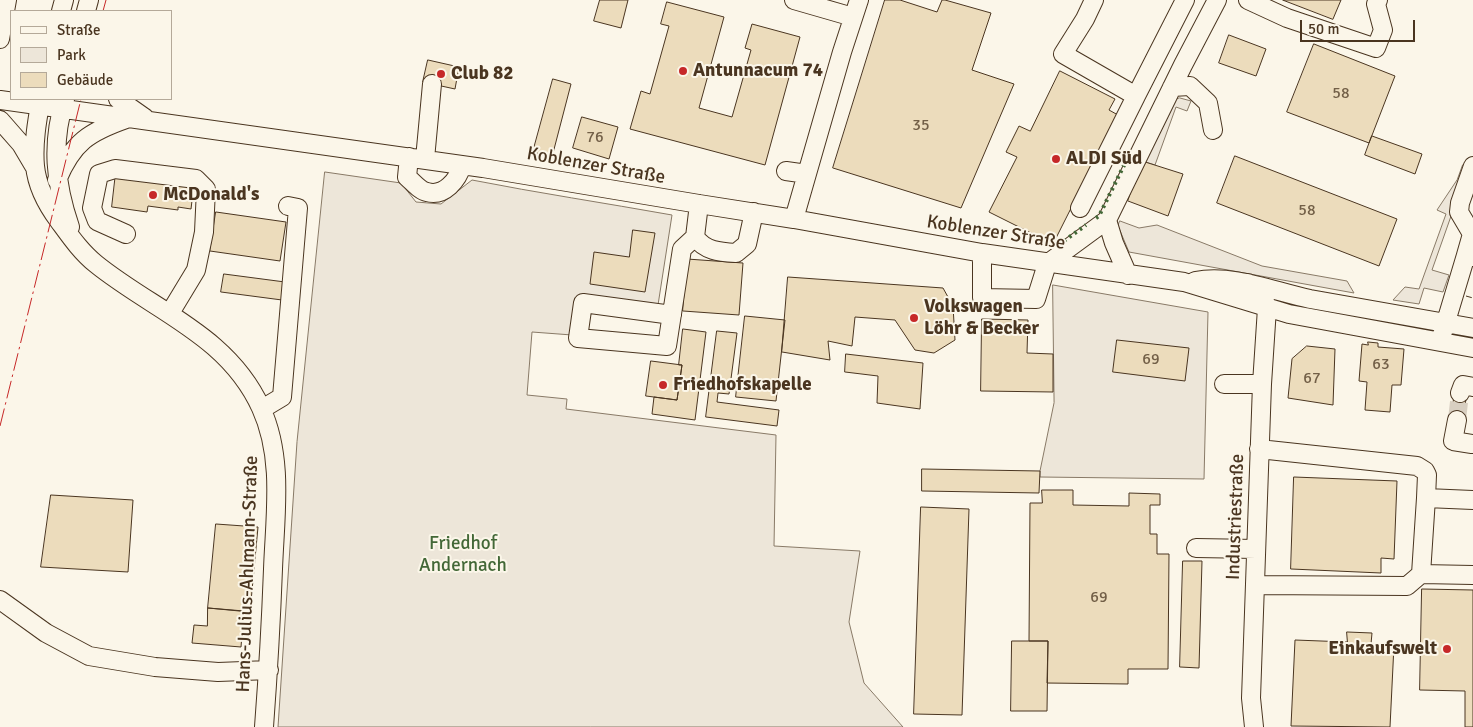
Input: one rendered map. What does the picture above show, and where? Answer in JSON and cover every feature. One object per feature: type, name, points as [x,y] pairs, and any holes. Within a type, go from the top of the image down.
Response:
[{"type":"street","points":[[0,40],[7,0]]},
{"type":"street","points":[[794,0],[853,17]]},
{"type":"street","points":[[794,219],[859,0]]},
{"type":"street","points":[[1094,0],[1085,19],[1063,54],[1136,96]]},
{"type":"street","points":[[1080,208],[1185,0]]},
{"type":"street","points":[[982,253],[982,298],[1036,299],[1047,264],[1107,220],[1217,0]]},
{"type":"street","points":[[1248,0],[1287,18],[1376,48],[1383,30],[1376,4],[1378,0]]},
{"type":"street","points":[[1156,57],[1172,64],[1183,65]]},
{"type":"street","points":[[432,84],[417,158],[407,177],[427,193],[445,190],[460,174],[462,165]]},
{"type":"street","points":[[1172,87],[1190,86],[1208,103],[1213,130]]},
{"type":"street","name":"Koblenzer Straße","points":[[0,100],[64,104],[129,118],[417,158],[754,212],[1047,264],[1184,282],[1306,318],[1473,348]]},
{"type":"street","points":[[119,100],[149,120]]},
{"type":"street","name":"Hans-Julius-Ahlmann-Straße","points":[[41,102],[34,145],[35,167],[47,204],[74,241],[94,262],[170,313],[224,356],[249,386],[262,410],[273,443],[276,484],[264,727]]},
{"type":"street","name":"Hans-Julius-Ahlmann-Straße","points":[[64,104],[55,148],[57,180],[60,198],[74,241]]},
{"type":"street","points":[[57,180],[69,157],[85,138],[108,125],[129,118]]},
{"type":"street","name":"Hans-Julius-Ahlmann-Straße","points":[[0,120],[21,144],[35,167]]},
{"type":"street","points":[[1440,342],[1470,256],[1472,234],[1459,212],[1460,203],[1473,166]]},
{"type":"street","points":[[126,234],[97,221],[92,208],[99,174],[115,169],[196,178],[206,189],[204,232],[196,270],[170,313]]},
{"type":"street","points":[[786,171],[807,174]]},
{"type":"street","points":[[672,315],[583,303],[578,338],[667,346],[672,315],[682,249],[695,237],[699,204]]},
{"type":"street","points":[[262,410],[282,397],[298,208],[288,206]]},
{"type":"street","points":[[695,237],[700,244],[714,251],[736,253],[747,244],[754,212]]},
{"type":"street","points":[[1107,220],[1114,243],[1128,275]]},
{"type":"street","name":"Koblenzer Straße","points":[[1184,282],[1217,279],[1248,283],[1300,297],[1473,328]]},
{"type":"street","points":[[1248,283],[1263,297],[1268,308],[1276,300],[1300,297]]},
{"type":"street","name":"Industriestraße","points":[[1254,727],[1251,698],[1259,449],[1268,308]]},
{"type":"street","points":[[1224,384],[1262,384]]},
{"type":"street","points":[[1457,420],[1454,442],[1473,443]]},
{"type":"street","points":[[1259,449],[1417,466],[1425,470],[1427,475],[1421,574]]},
{"type":"street","points":[[1426,498],[1473,500]]},
{"type":"street","points":[[1196,548],[1256,549]]},
{"type":"street","points":[[1256,585],[1407,586],[1421,574],[1473,575]]},
{"type":"street","points":[[0,600],[46,633],[89,656],[164,668],[218,672],[268,670]]},
{"type":"green space","points":[[1180,98],[1191,101],[1187,111],[1176,107],[1155,165],[1142,161],[1170,101]]},
{"type":"green space","points":[[1463,165],[1471,167],[1456,202],[1432,270],[1449,275],[1443,292],[1424,288],[1419,304],[1393,300],[1405,287],[1419,289],[1446,214],[1437,210],[1457,180]]},
{"type":"green space","name":"Friedhof Andernach","points":[[325,172],[401,183],[416,202],[441,204],[472,180],[672,215],[658,305],[576,298],[572,335],[532,332],[527,395],[567,399],[566,409],[776,435],[774,546],[860,551],[849,622],[864,683],[903,727],[278,727],[297,442]]},
{"type":"green space","points":[[1120,221],[1139,228],[1157,225],[1262,266],[1347,281],[1354,293],[1129,252],[1118,226]]},
{"type":"green space","points":[[1053,285],[1208,312],[1204,479],[1040,477],[1054,403]]},
{"type":"building","points":[[600,0],[628,0],[621,28],[594,21]]},
{"type":"building","points":[[885,0],[900,0],[937,12],[942,0],[945,0],[991,13],[972,70],[1014,84],[961,208],[833,168]]},
{"type":"building","points":[[1283,0],[1341,0],[1333,19]]},
{"type":"building","name":"Antunnacum 74","points":[[667,2],[724,17],[699,108],[732,117],[751,50],[745,48],[752,24],[800,37],[765,165],[630,129],[641,91],[650,94],[669,26],[661,24]]},
{"type":"building","points":[[1229,35],[1266,49],[1256,76],[1219,63]]},
{"type":"building","points":[[1314,44],[1395,76],[1369,143],[1287,112]]},
{"type":"building","name":"Club 82","points":[[428,60],[459,67],[455,89],[423,82]]},
{"type":"building","name":"ALDI Süd","points":[[1060,71],[1115,99],[1109,110],[1118,115],[1053,244],[989,212],[1017,157],[1006,152],[1019,126],[1030,131]]},
{"type":"building","points":[[553,79],[571,84],[552,157],[533,152]]},
{"type":"building","points":[[582,117],[618,127],[609,159],[573,148]]},
{"type":"building","points":[[1372,136],[1422,154],[1415,174],[1365,155]]},
{"type":"building","points":[[1235,156],[1397,219],[1379,266],[1217,203]]},
{"type":"building","points":[[1142,161],[1183,174],[1168,216],[1128,201]]},
{"type":"building","name":"McDonald's","points":[[116,172],[194,184],[191,209],[178,207],[178,210],[148,206],[147,212],[112,207]]},
{"type":"building","points":[[216,212],[286,222],[280,261],[210,251]]},
{"type":"building","points":[[633,230],[655,233],[645,292],[590,284],[594,252],[629,257]]},
{"type":"building","points":[[687,259],[743,263],[739,315],[683,311]]},
{"type":"building","points":[[224,274],[285,282],[282,300],[221,292]]},
{"type":"building","name":"Volkswagen Löhr & Becker","points":[[788,277],[943,288],[953,306],[955,340],[934,353],[915,350],[895,320],[855,317],[852,346],[828,341],[830,360],[782,352]]},
{"type":"building","points":[[745,316],[785,320],[776,401],[736,397]]},
{"type":"building","points":[[982,319],[1028,320],[1027,353],[1053,354],[1053,392],[981,391]]},
{"type":"building","points":[[683,329],[706,332],[695,420],[652,414],[654,397],[677,400],[682,365],[679,365]]},
{"type":"building","points":[[717,331],[737,333],[729,394],[718,393],[717,402],[779,410],[777,426],[706,417]]},
{"type":"building","points":[[1117,340],[1189,348],[1185,381],[1113,372]]},
{"type":"building","points":[[1368,342],[1378,343],[1378,347],[1404,349],[1401,385],[1392,385],[1390,412],[1365,410],[1367,382],[1359,381],[1362,344],[1368,345]]},
{"type":"building","points":[[1307,346],[1335,349],[1333,405],[1288,398],[1292,359]]},
{"type":"building","points":[[846,354],[923,363],[920,409],[877,403],[878,376],[845,372]]},
{"type":"building","name":"Friedhofskapelle","points":[[651,361],[682,365],[677,400],[646,396]]},
{"type":"building","points":[[1455,392],[1467,394],[1462,421],[1451,419]]},
{"type":"building","points":[[922,469],[1040,471],[1039,493],[922,491]]},
{"type":"building","points":[[1294,477],[1397,481],[1394,559],[1381,558],[1381,573],[1291,569]]},
{"type":"building","points":[[1042,490],[1073,490],[1073,505],[1129,506],[1129,493],[1160,494],[1160,505],[1150,505],[1150,534],[1157,534],[1157,554],[1169,554],[1168,669],[1128,669],[1128,684],[1047,683],[1048,641],[1029,641],[1030,503],[1042,503]]},
{"type":"building","points":[[51,495],[133,500],[128,572],[41,567]]},
{"type":"building","points":[[921,507],[969,509],[962,715],[914,714]]},
{"type":"building","points":[[216,524],[258,527],[250,612],[208,608]]},
{"type":"building","points":[[1183,561],[1202,561],[1199,668],[1180,667]]},
{"type":"building","name":"Einkaufswelt","points":[[1422,589],[1473,590],[1473,727],[1465,727],[1465,691],[1420,690]]},
{"type":"building","points":[[208,608],[244,611],[241,647],[192,643],[194,625],[207,626]]},
{"type":"building","points":[[1347,632],[1372,633],[1371,644],[1394,645],[1390,727],[1291,726],[1295,640],[1347,642]]},
{"type":"building","points":[[1012,641],[1048,641],[1047,711],[1011,711]]},
{"type":"tunnel","points":[[1457,420],[1460,393]]},
{"type":"hedge","points":[[1096,218],[1099,216],[1131,151]]},
{"type":"hedge","points":[[1064,241],[1086,225]]},
{"type":"fence","points":[[1466,296],[1473,298]]},
{"type":"power","points":[[103,10],[106,0]]},
{"type":"power","points":[[0,426],[81,100]]},
{"type":"place","name":"Antunnacum 74","points":[[683,71]]},
{"type":"place","name":"Club 82","points":[[441,74]]},
{"type":"place","name":"ALDI Süd","points":[[1056,159]]},
{"type":"place","name":"McDonald's","points":[[153,195]]},
{"type":"place","name":"Volkswagen Löhr & Becker","points":[[914,318]]},
{"type":"place","name":"Friedhofskapelle","points":[[663,385]]},
{"type":"place","name":"Einkaufswelt","points":[[1447,649]]}]
